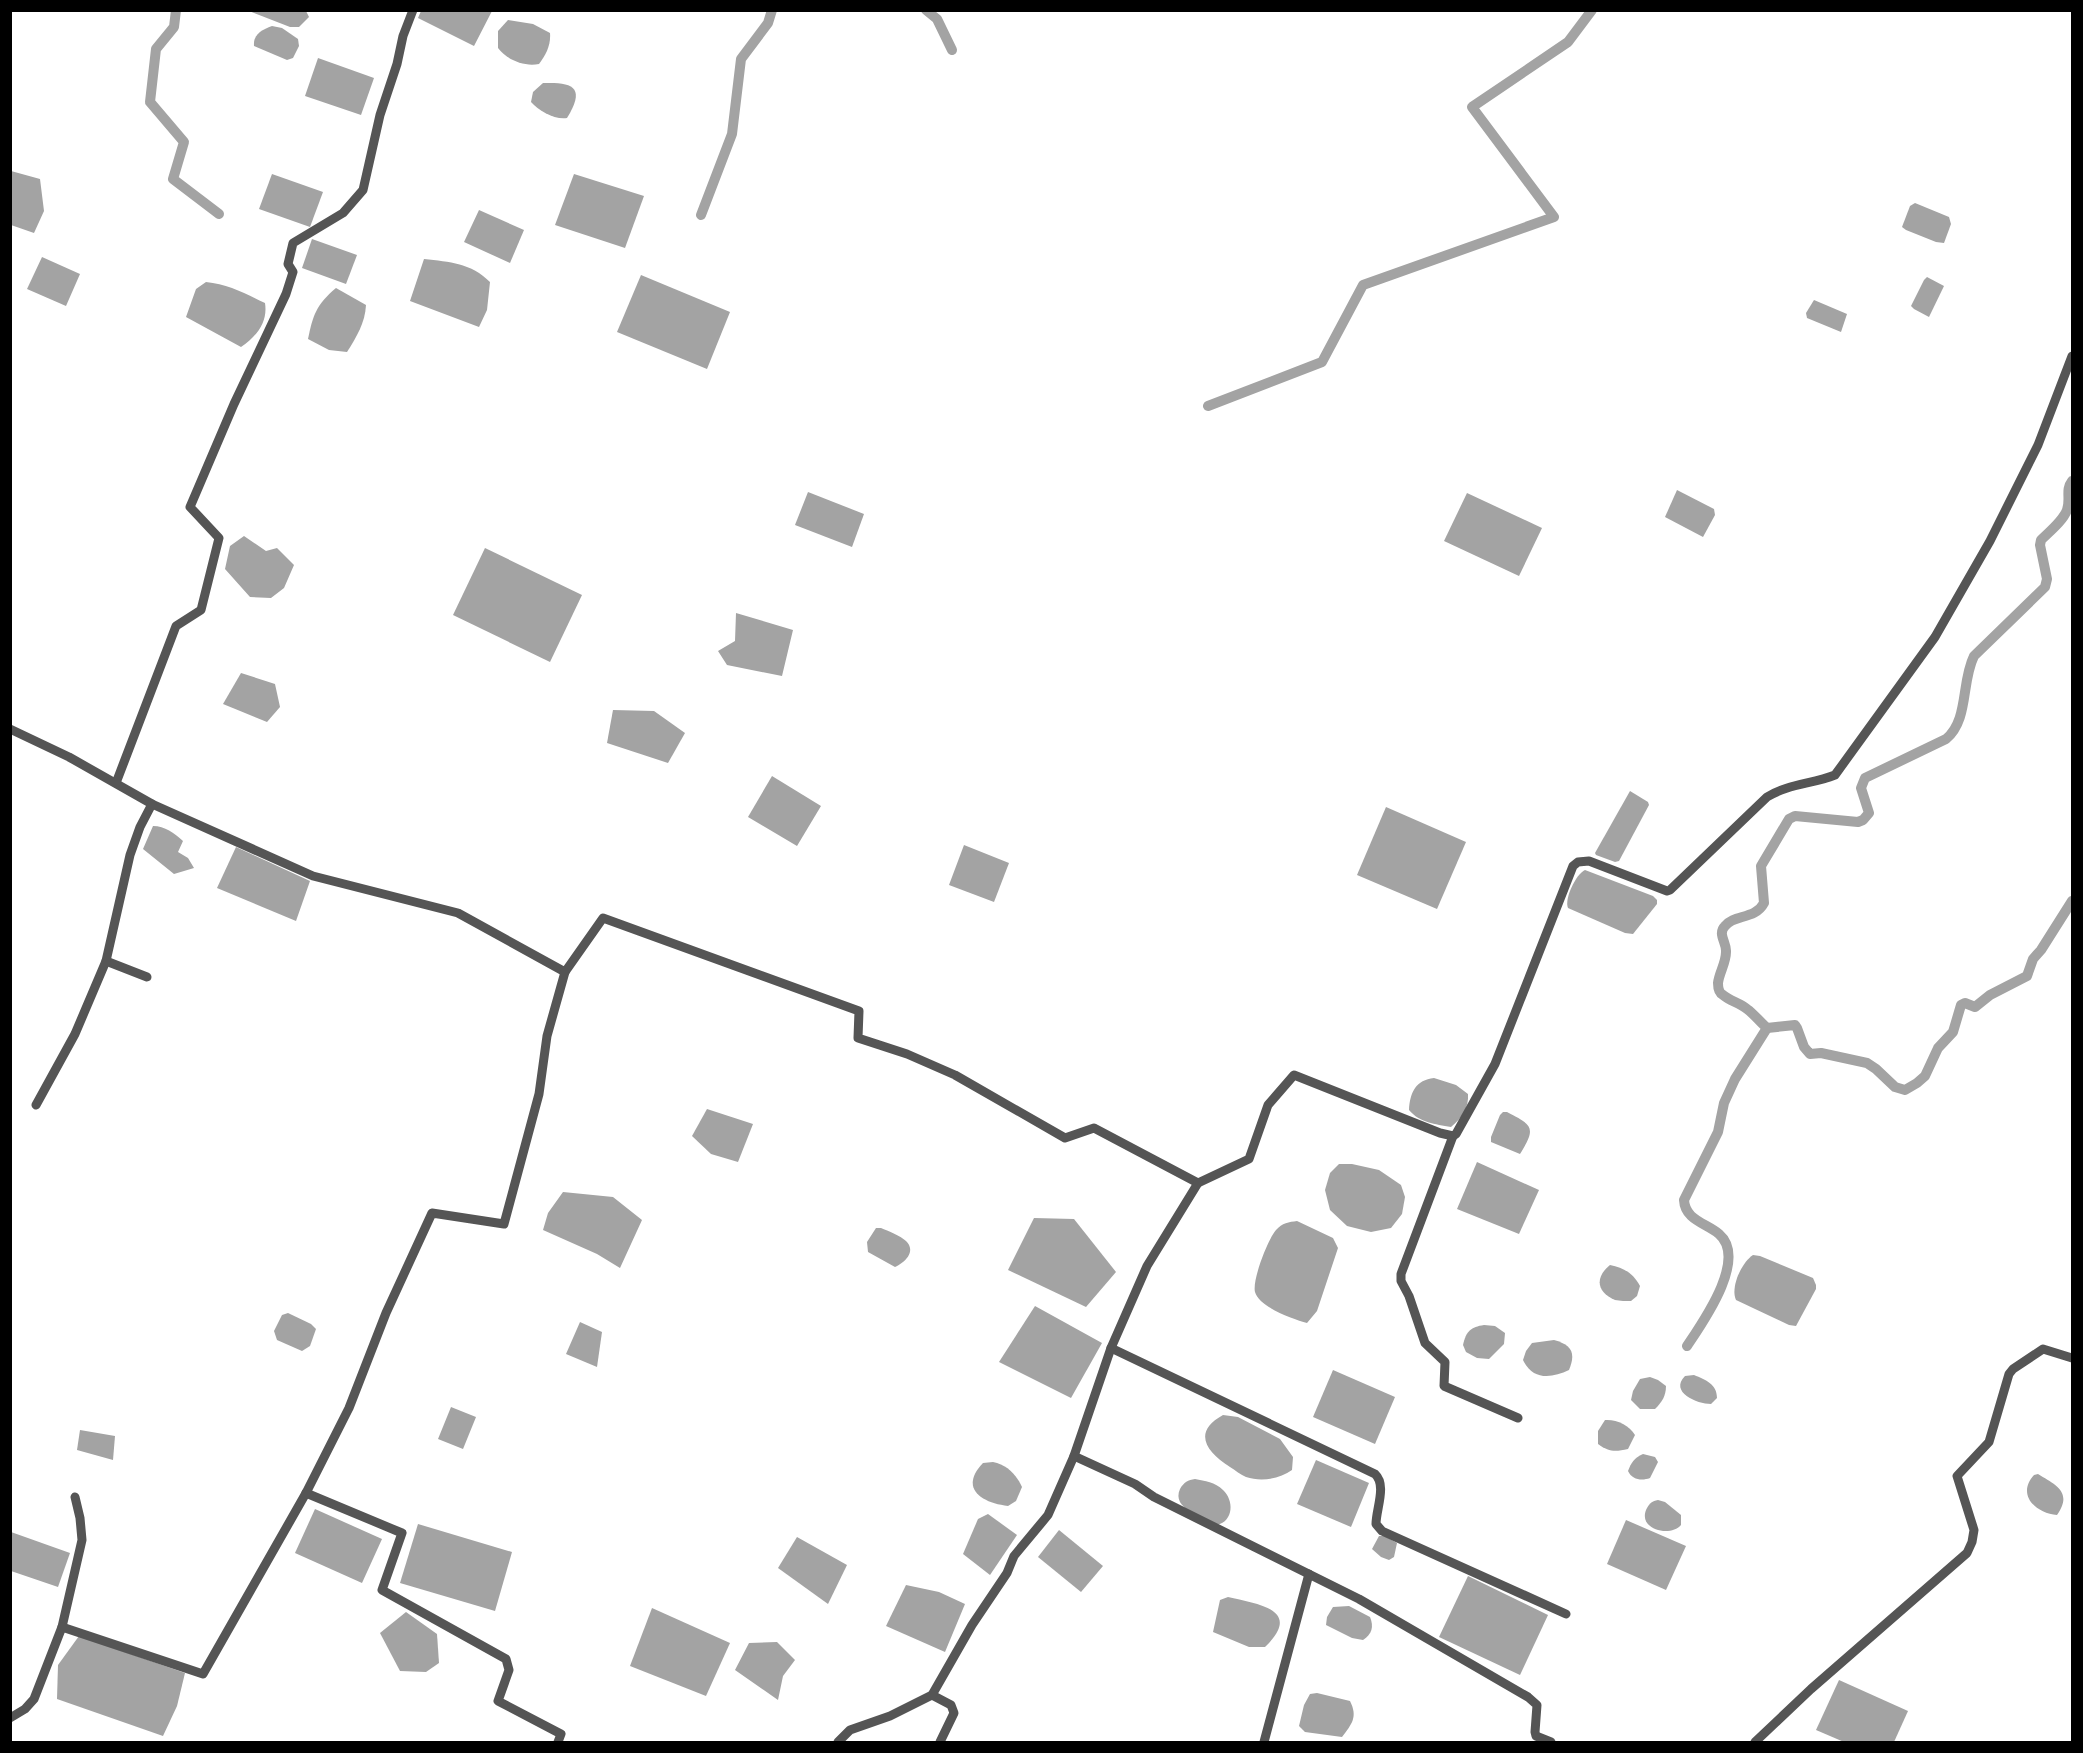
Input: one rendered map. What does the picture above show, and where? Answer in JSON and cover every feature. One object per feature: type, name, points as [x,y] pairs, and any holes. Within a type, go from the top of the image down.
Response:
[{"type":"street","points":[[116,783],[176,626],[201,610],[219,538],[190,507],[234,404],[286,294],[293,272],[288,264],[293,243],[343,213],[363,190],[380,115],[413,10]]},
{"type":"street","points":[[1518,1419],[1444,1386],[1445,1362],[1425,1343],[1409,1296],[1401,1281],[1401,1274],[1453,1136],[1461,1127],[1495,1064],[1573,866],[1578,862],[1589,861],[1667,891],[1670,890],[1767,797],[1780,789],[1819,782],[1835,775],[1935,637],[1990,541],[2038,445],[2073,356]]},
{"type":"street","points":[[10,729],[69,757],[152,804],[313,876],[458,913],[565,972]]},
{"type":"street","points":[[36,1105],[75,1034],[106,961],[130,855],[140,827],[152,804]]},
{"type":"street","points":[[62,1627],[203,1674],[306,1493],[349,1408],[386,1313],[432,1213],[504,1224],[539,1094],[547,1036],[565,972],[603,918],[859,1011],[858,1038],[907,1054],[956,1074],[1065,1138],[1094,1128],[1198,1183]]},
{"type":"street","points":[[106,961],[147,977]]},
{"type":"street","points":[[838,1743],[850,1730],[890,1716],[932,1695],[1014,1556],[1048,1515],[1074,1456],[1111,1348],[1147,1266],[1198,1183],[1249,1159],[1268,1105],[1294,1075],[1440,1133],[1453,1136]]},
{"type":"street","points":[[1111,1348],[1375,1474],[1381,1485],[1376,1524],[1382,1530],[1566,1614]]},
{"type":"street","points":[[1755,1743],[1811,1689],[1967,1553],[1974,1530],[1957,1476],[1989,1442],[2009,1374],[2043,1349],[2073,1358]]},
{"type":"street","points":[[1074,1456],[1136,1484],[1154,1497],[1359,1599],[1534,1701],[1537,1706],[1535,1732],[1539,1738],[1551,1743]]},
{"type":"street","points":[[306,1493],[402,1533],[382,1590],[506,1659],[509,1670],[498,1701],[561,1734],[558,1743]]},
{"type":"street","points":[[10,1718],[26,1709],[34,1699],[62,1627],[82,1540],[75,1497]]},
{"type":"street","points":[[1264,1743],[1309,1574]]},
{"type":"street","points":[[932,1695],[951,1705],[954,1713],[940,1743]]},
{"type":"shaded area","points":[[421,10],[492,11],[474,46],[418,18]]},
{"type":"shaded area","points":[[249,11],[306,11],[309,17],[299,27],[290,27]]},
{"type":"shaded area","points":[[508,20],[533,24],[550,33],[548,50],[539,64],[516,62],[498,48],[498,31]]},
{"type":"shaded area","points":[[272,26],[282,28],[298,39],[299,46],[293,58],[287,60],[254,46],[257,35]]},
{"type":"shaded area","points":[[318,58],[374,78],[361,115],[305,96]]},
{"type":"shaded area","points":[[543,83],[569,85],[576,93],[573,108],[567,118],[557,118],[548,114],[531,102],[533,92]]},
{"type":"shaded area","points":[[11,171],[40,179],[44,211],[34,233],[11,225]]},
{"type":"shaded area","points":[[272,174],[323,192],[310,227],[259,209]]},
{"type":"shaded area","points":[[574,174],[644,196],[625,248],[555,225]]},
{"type":"shaded area","points":[[1915,203],[1949,217],[1951,224],[1944,243],[1936,242],[1902,227],[1910,206]]},
{"type":"shaded area","points":[[479,210],[524,230],[510,263],[464,242]]},
{"type":"shaded area","points":[[312,239],[357,255],[346,284],[302,268]]},
{"type":"shaded area","points":[[42,257],[80,274],[66,306],[27,289]]},
{"type":"shaded area","points":[[424,259],[468,267],[490,282],[487,310],[479,327],[410,301]]},
{"type":"shaded area","points":[[641,275],[730,312],[707,369],[617,332]]},
{"type":"shaded area","points":[[1927,277],[1944,286],[1929,317],[1911,306]]},
{"type":"shaded area","points":[[206,282],[229,287],[265,303],[265,316],[260,328],[241,347],[186,317],[196,289]]},
{"type":"shaded area","points":[[336,288],[366,305],[362,324],[347,352],[329,350],[308,339],[316,311]]},
{"type":"shaded area","points":[[1814,300],[1847,314],[1841,332],[1807,318],[1806,313]]},
{"type":"shaded area","points":[[1677,490],[1714,509],[1715,515],[1703,537],[1665,517]]},
{"type":"shaded area","points":[[808,492],[864,514],[852,547],[795,525]]},
{"type":"shaded area","points":[[1467,493],[1542,528],[1519,576],[1444,541]]},
{"type":"shaded area","points":[[244,536],[266,551],[277,548],[294,565],[284,588],[271,598],[250,597],[225,569],[230,546]]},
{"type":"shaded area","points":[[485,548],[582,595],[550,662],[453,615]]},
{"type":"shaded area","points":[[736,613],[793,630],[782,676],[727,665],[718,651],[735,641]]},
{"type":"shaded area","points":[[241,673],[275,684],[280,707],[267,722],[223,704]]},
{"type":"shaded area","points":[[613,710],[654,711],[685,733],[668,763],[607,743]]},
{"type":"shaded area","points":[[772,776],[821,806],[797,846],[748,817]]},
{"type":"shaded area","points":[[1630,791],[1648,802],[1649,805],[1619,861],[1615,862],[1595,853]]},
{"type":"shaded area","points":[[1386,807],[1466,842],[1437,909],[1357,875]]},
{"type":"shaded area","points":[[153,826],[169,830],[183,841],[178,852],[188,858],[194,868],[174,874],[143,849]]},
{"type":"shaded area","points":[[964,845],[1009,863],[994,902],[949,885]]},
{"type":"shaded area","points":[[236,847],[310,881],[296,921],[217,888]]},
{"type":"shaded area","points":[[1585,870],[1653,896],[1657,900],[1657,904],[1633,934],[1625,933],[1568,908],[1572,887],[1578,876]]},
{"type":"shaded area","points":[[1434,1078],[1456,1085],[1468,1094],[1464,1112],[1451,1127],[1423,1120],[1409,1110],[1413,1092],[1418,1084]]},
{"type":"shaded area","points":[[707,1109],[753,1124],[738,1162],[711,1154],[692,1136]]},
{"type":"shaded area","points":[[1503,1112],[1522,1120],[1529,1128],[1529,1138],[1520,1154],[1491,1142],[1491,1137]]},
{"type":"shaded area","points":[[1477,1162],[1539,1190],[1519,1234],[1457,1209]]},
{"type":"shaded area","points":[[1339,1164],[1352,1164],[1379,1170],[1401,1185],[1405,1197],[1402,1214],[1391,1228],[1371,1232],[1347,1226],[1330,1210],[1325,1190],[1330,1173]]},
{"type":"shaded area","points":[[563,1192],[613,1197],[642,1220],[620,1268],[597,1254],[543,1230],[548,1213]]},
{"type":"shaded area","points":[[1034,1218],[1074,1219],[1116,1272],[1086,1307],[1008,1270]]},
{"type":"shaded area","points":[[1297,1221],[1333,1238],[1338,1248],[1317,1311],[1307,1323],[1285,1315],[1263,1303],[1255,1292],[1258,1269],[1273,1235],[1283,1224]]},
{"type":"shaded area","points":[[876,1228],[901,1237],[909,1245],[910,1253],[902,1263],[895,1267],[868,1252],[867,1242]]},
{"type":"shaded area","points":[[1753,1255],[1813,1278],[1816,1289],[1796,1326],[1789,1325],[1736,1300],[1735,1288],[1738,1275]]},
{"type":"shaded area","points":[[1610,1265],[1628,1272],[1640,1286],[1637,1296],[1631,1301],[1615,1300],[1601,1289],[1600,1279]]},
{"type":"shaded area","points":[[1035,1306],[1102,1343],[1071,1398],[999,1362]]},
{"type":"shaded area","points":[[288,1313],[311,1324],[316,1329],[310,1346],[302,1351],[277,1340],[274,1331],[282,1315]]},
{"type":"shaded area","points":[[580,1322],[602,1332],[597,1367],[566,1354]]},
{"type":"shaded area","points":[[1484,1325],[1495,1326],[1505,1333],[1504,1344],[1489,1359],[1477,1358],[1466,1352],[1463,1345],[1470,1330]]},
{"type":"shaded area","points":[[1554,1340],[1565,1344],[1571,1350],[1572,1359],[1569,1370],[1550,1376],[1537,1375],[1527,1367],[1523,1360],[1526,1351],[1532,1343]]},
{"type":"shaded area","points":[[1333,1370],[1395,1397],[1375,1444],[1313,1417]]},
{"type":"shaded area","points":[[1694,1375],[1707,1381],[1715,1389],[1717,1398],[1711,1404],[1692,1399],[1680,1387],[1685,1376]]},
{"type":"shaded area","points":[[1650,1377],[1666,1386],[1664,1396],[1655,1409],[1640,1409],[1631,1400],[1633,1391],[1640,1379]]},
{"type":"shaded area","points":[[451,1407],[476,1417],[463,1449],[438,1439]]},
{"type":"shaded area","points":[[1223,1415],[1238,1417],[1280,1439],[1293,1457],[1292,1470],[1276,1477],[1252,1479],[1214,1455],[1206,1442],[1205,1435],[1213,1422]]},
{"type":"shaded area","points":[[1605,1420],[1622,1423],[1632,1431],[1635,1435],[1628,1449],[1612,1451],[1598,1444],[1598,1431]]},
{"type":"shaded area","points":[[80,1430],[115,1436],[113,1460],[77,1450]]},
{"type":"shaded area","points":[[1643,1454],[1655,1457],[1658,1462],[1650,1478],[1638,1479],[1628,1471],[1633,1461]]},
{"type":"shaded area","points":[[1316,1460],[1369,1483],[1351,1527],[1297,1504]]},
{"type":"shaded area","points":[[993,1462],[1003,1465],[1010,1471],[1022,1487],[1016,1501],[1008,1506],[989,1502],[976,1493],[973,1487],[976,1472],[983,1463]]},
{"type":"shaded area","points":[[2038,1474],[2056,1486],[2063,1495],[2062,1507],[2057,1515],[2042,1511],[2031,1502],[2028,1496],[2029,1482],[2034,1475]]},
{"type":"shaded area","points":[[1195,1479],[1220,1487],[1227,1494],[1230,1510],[1223,1523],[1217,1525],[1190,1512],[1180,1502],[1178,1496],[1180,1489],[1186,1482]]},
{"type":"shaded area","points":[[1658,1500],[1665,1502],[1681,1515],[1681,1525],[1676,1529],[1663,1531],[1650,1526],[1646,1521],[1647,1508],[1651,1502]]},
{"type":"shaded area","points":[[315,1509],[382,1539],[362,1583],[295,1553]]},
{"type":"shaded area","points":[[988,1514],[1017,1535],[990,1575],[963,1554],[978,1519]]},
{"type":"shaded area","points":[[1626,1520],[1686,1546],[1666,1590],[1607,1564]]},
{"type":"shaded area","points":[[418,1524],[512,1552],[495,1611],[400,1583]]},
{"type":"shaded area","points":[[1059,1530],[1103,1566],[1081,1592],[1038,1557]]},
{"type":"shaded area","points":[[11,1532],[70,1553],[58,1587],[11,1571]]},
{"type":"shaded area","points":[[1379,1536],[1385,1536],[1397,1543],[1394,1557],[1389,1560],[1381,1557],[1372,1549]]},
{"type":"shaded area","points":[[797,1537],[847,1565],[828,1604],[778,1568]]},
{"type":"shaded area","points":[[1468,1576],[1548,1615],[1520,1675],[1439,1637]]},
{"type":"shaded area","points":[[906,1585],[939,1592],[965,1604],[945,1652],[886,1626]]},
{"type":"shaded area","points":[[1228,1597],[1263,1606],[1278,1616],[1280,1624],[1276,1634],[1265,1647],[1249,1647],[1213,1632],[1220,1600]]},
{"type":"shaded area","points":[[1349,1606],[1370,1617],[1371,1630],[1363,1640],[1352,1638],[1326,1625],[1327,1617],[1333,1607]]},
{"type":"shaded area","points":[[652,1608],[730,1643],[706,1696],[630,1666]]},
{"type":"shaded area","points":[[406,1612],[437,1634],[439,1663],[426,1672],[400,1671],[380,1633]]},
{"type":"shaded area","points":[[79,1636],[185,1673],[177,1706],[163,1736],[57,1699],[58,1665]]},
{"type":"shaded area","points":[[777,1642],[795,1660],[783,1676],[778,1700],[735,1670],[749,1643]]},
{"type":"shaded area","points":[[1839,1680],[1908,1711],[1894,1742],[1844,1742],[1816,1730]]},
{"type":"shaded area","points":[[1317,1693],[1350,1701],[1354,1716],[1342,1737],[1305,1732],[1299,1726],[1304,1705],[1310,1694]]},
{"type":"waterway","points":[[176,10],[174,27],[156,49],[150,102],[184,142],[173,179],[219,214]]},
{"type":"waterway","points":[[701,215],[732,134],[741,59],[768,23],[772,10]]},
{"type":"waterway","points":[[926,10],[937,19],[952,50]]},
{"type":"waterway","points":[[1208,406],[1322,362],[1363,285],[1554,217],[1472,107],[1568,42],[1592,10]]},
{"type":"waterway","points":[[1687,1346],[1712,1307],[1726,1274],[1728,1259],[1727,1245],[1719,1234],[1692,1217],[1685,1207],[1684,1200],[1718,1132],[1724,1103],[1735,1079],[1767,1028],[1747,1009],[1720,992],[1718,983],[1726,952],[1723,929],[1729,922],[1755,912],[1764,903],[1761,866],[1789,819],[1795,816],[1858,822],[1863,820],[1869,813],[1861,788],[1865,778],[1946,739],[1953,731],[1962,711],[1967,677],[1974,656],[2045,587],[2047,579],[2041,540],[2065,514],[2072,481]]},
{"type":"waterway","points":[[1767,1028],[1795,1025],[1804,1047],[1810,1054],[1821,1053],[1867,1063],[1895,1087],[1905,1090],[1925,1076],[1938,1048],[1953,1032],[1961,1005],[1965,1003],[1975,1007],[1990,995],[2027,976],[2033,959],[2072,901]]}]
